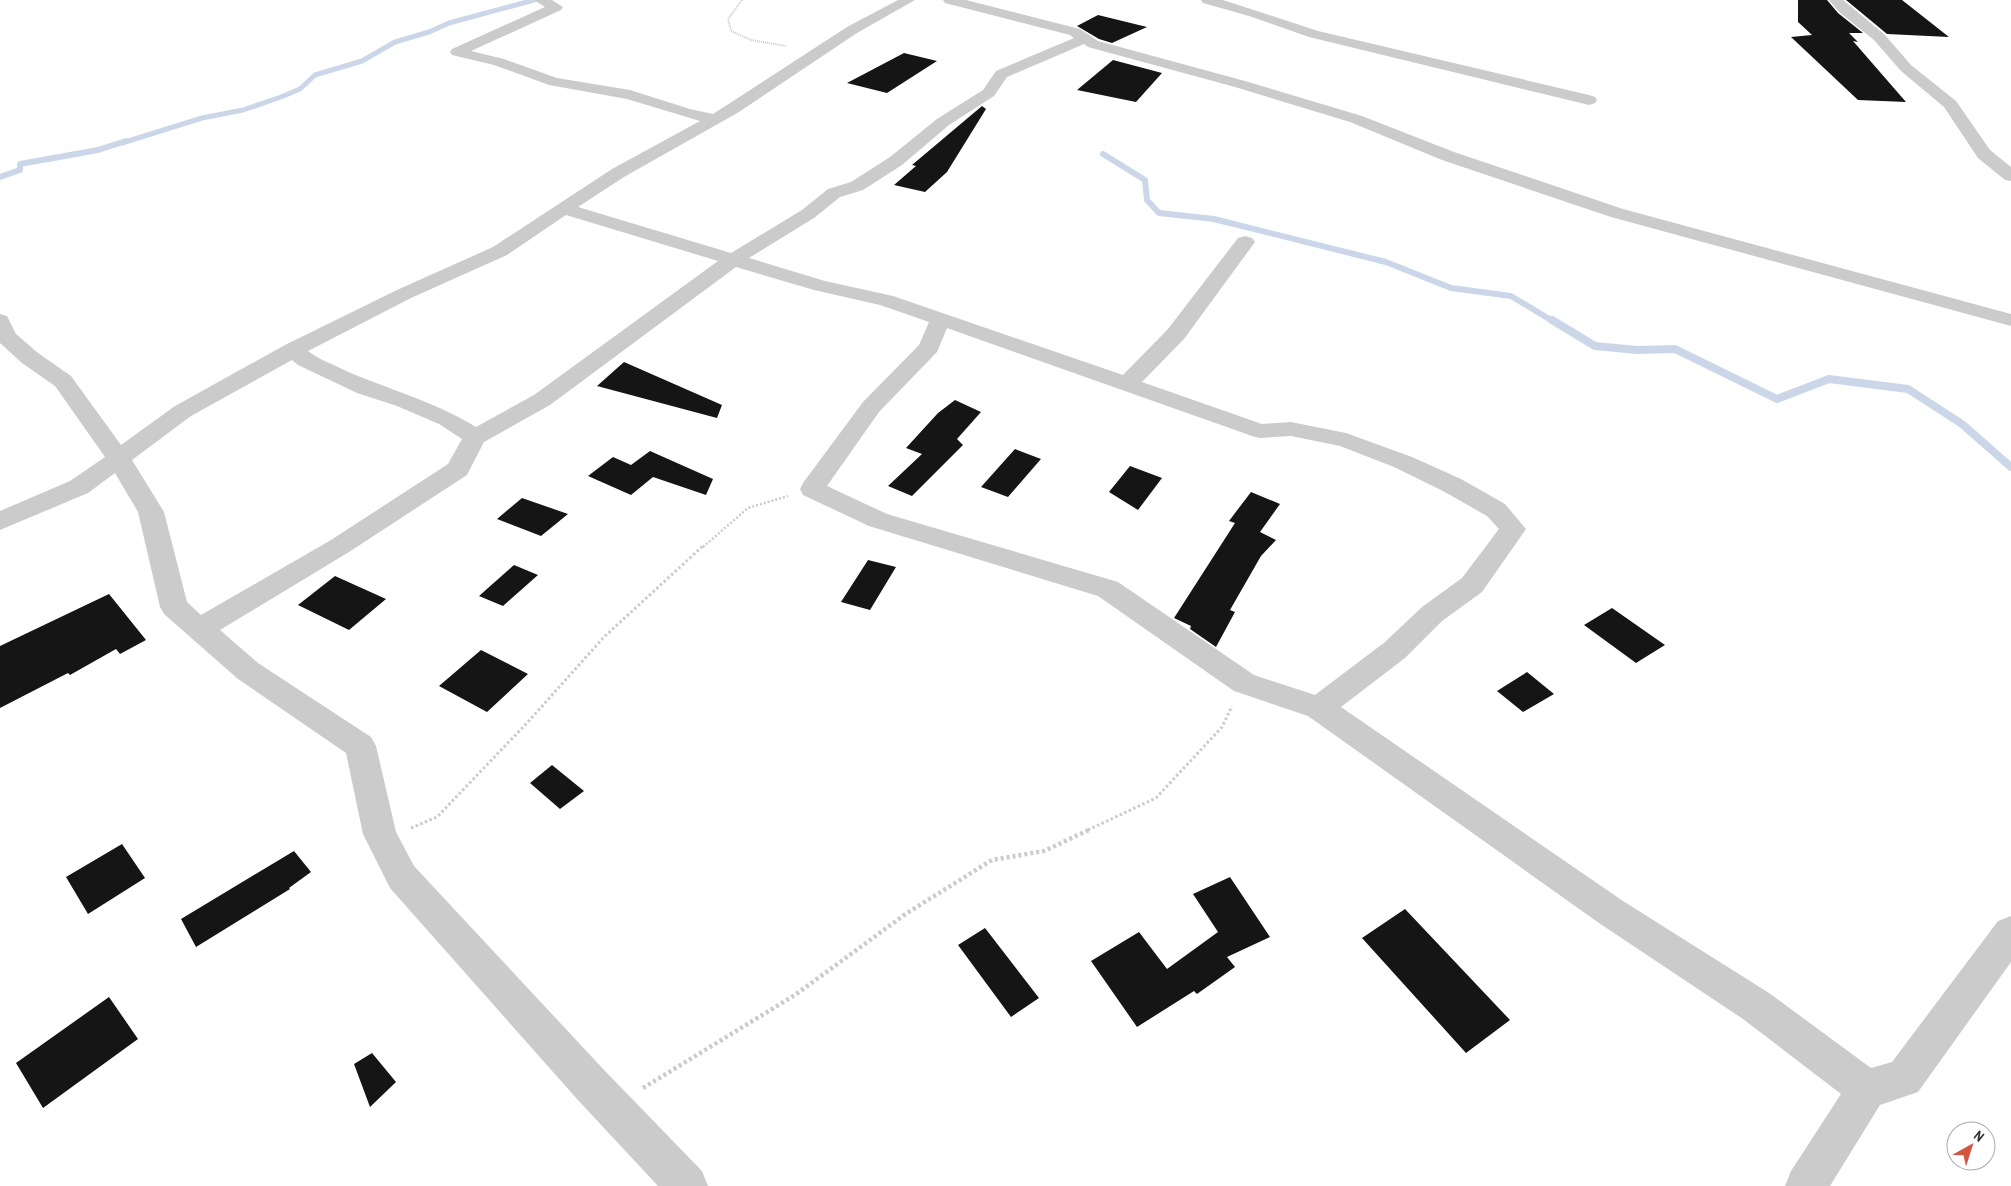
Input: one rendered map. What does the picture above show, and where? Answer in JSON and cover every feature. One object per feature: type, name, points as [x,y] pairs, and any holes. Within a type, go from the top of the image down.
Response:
[{"type":"street","points":[[541,0],[556,7],[457,52],[499,62],[554,82],[630,95],[687,113],[716,119]]},
{"type":"street","points":[[0,521],[79,487],[182,411],[294,350],[404,294],[500,251],[618,173],[716,119],[852,30],[908,0]]},
{"type":"street","points":[[950,0],[1075,32],[1093,44],[1240,84],[1356,119],[1448,156],[1617,213],[2011,320]]},
{"type":"street","points":[[1208,0],[1254,12],[1314,34],[1589,100]]},
{"type":"street","points":[[1836,0],[1878,37],[1906,68],[1950,104],[1984,154],[2011,176]]},
{"type":"street","points":[[199,629],[347,542],[458,469],[475,437],[542,400],[734,259],[808,214],[834,193],[857,186],[896,161],[943,122],[989,93],[1001,74],[1084,39]]},
{"type":"street","points":[[565,209],[820,286],[886,300],[1260,431],[1291,429],[1346,440],[1403,462],[1452,485],[1496,510],[1513,529],[1472,585],[1432,614],[1396,650],[1319,708]]},
{"type":"street","points":[[1127,384],[1176,334],[1244,242]]},
{"type":"street","points":[[0,320],[6,337],[30,358],[63,381],[118,458],[151,512],[174,607],[248,671],[360,746],[380,834],[402,877],[612,1107],[687,1186]]},
{"type":"street","points":[[940,320],[928,347],[871,407],[812,489],[878,520],[1108,589],[1244,683],[1319,708],[1611,912],[1756,1006],[1868,1089]]},
{"type":"street","points":[[294,350],[306,360],[365,388],[405,401],[447,419],[475,437]]},
{"type":"street","points":[[1806,1186],[1868,1089],[1904,1078],[2011,933]]},
{"type":"path","points":[[742,0],[736,5],[728,19],[730,31],[751,40],[820,51]]},
{"type":"path","points":[[380,834],[401,832],[437,817],[527,723],[604,636],[748,508],[812,489]]},
{"type":"path","points":[[612,1107],[795,995],[907,913],[992,860],[1044,851],[1156,798],[1222,727],[1244,683]]},
{"type":"building","points":[[1798,0],[1827,0],[1838,13],[1863,33],[1849,33],[1858,42],[1853,41],[1906,102],[1858,100],[1791,37],[1812,35],[1798,22]]},
{"type":"building","points":[[1846,0],[1902,0],[1949,37],[1887,34]]},
{"type":"building","points":[[1098,15],[1147,27],[1112,43],[1099,39],[1077,26]]},
{"type":"building","points":[[904,53],[937,61],[887,93],[847,83]]},
{"type":"building","points":[[1113,60],[1162,73],[1136,102],[1077,90]]},
{"type":"building","points":[[982,106],[986,109],[947,172],[925,192],[894,185],[916,166],[912,165]]},
{"type":"building","points":[[624,362],[722,405],[717,418],[597,386]]},
{"type":"building","points":[[955,400],[981,412],[957,439],[963,445],[912,496],[888,486],[922,454],[906,448],[938,413]]},
{"type":"building","points":[[1015,449],[1041,459],[1008,497],[981,487]]},
{"type":"building","points":[[650,451],[713,479],[706,495],[653,477],[631,495],[588,476],[613,457],[631,465]]},
{"type":"building","points":[[1130,466],[1162,478],[1138,510],[1109,492]]},
{"type":"building","points":[[1251,492],[1280,504],[1260,532],[1276,540],[1261,556],[1230,610],[1235,612],[1216,647],[1190,629],[1191,626],[1174,618],[1235,523],[1229,521]]},
{"type":"building","points":[[522,498],[568,514],[541,536],[497,519]]},
{"type":"building","points":[[868,560],[896,567],[870,610],[841,602]]},
{"type":"building","points":[[514,565],[538,575],[503,606],[479,596]]},
{"type":"building","points":[[335,576],[386,599],[349,630],[298,605]]},
{"type":"building","points":[[109,594],[146,640],[120,654],[116,649],[70,675],[68,673],[0,708],[0,646]]},
{"type":"building","points":[[1612,608],[1665,645],[1636,663],[1584,625]]},
{"type":"building","points":[[481,650],[528,674],[487,712],[439,686]]},
{"type":"building","points":[[1527,672],[1554,694],[1523,712],[1497,691]]},
{"type":"building","points":[[552,765],[584,791],[560,809],[530,783]]},
{"type":"building","points":[[122,844],[145,878],[88,914],[66,877]]},
{"type":"building","points":[[294,851],[311,872],[290,889],[196,947],[181,919]]},
{"type":"building","points":[[1230,877],[1270,937],[1227,957],[1235,967],[1197,994],[1194,991],[1137,1027],[1091,961],[1139,932],[1167,969],[1218,932],[1193,894]]},
{"type":"building","points":[[1405,909],[1510,1020],[1466,1053],[1362,938]]},
{"type":"building","points":[[985,928],[1039,998],[1011,1017],[958,945]]},
{"type":"building","points":[[109,997],[138,1039],[43,1108],[16,1063]]},
{"type":"building","points":[[372,1053],[396,1082],[370,1107],[354,1064]]},
{"type":"waterway","points":[[122,143],[202,118],[243,110],[281,97],[300,89],[315,75],[362,61],[395,42],[429,32],[449,23],[534,0]]},
{"type":"waterway","points":[[0,177],[20,170],[20,164],[98,150],[126,141]]},
{"type":"waterway","points":[[1103,154],[1145,180],[1147,200],[1159,213],[1214,219],[1386,262],[1451,288],[1511,296],[1554,322]]},
{"type":"waterway","points":[[1552,320],[1595,346],[1637,350],[1675,349],[1777,399],[1829,379],[1908,389],[1962,424],[2011,467]]}]
